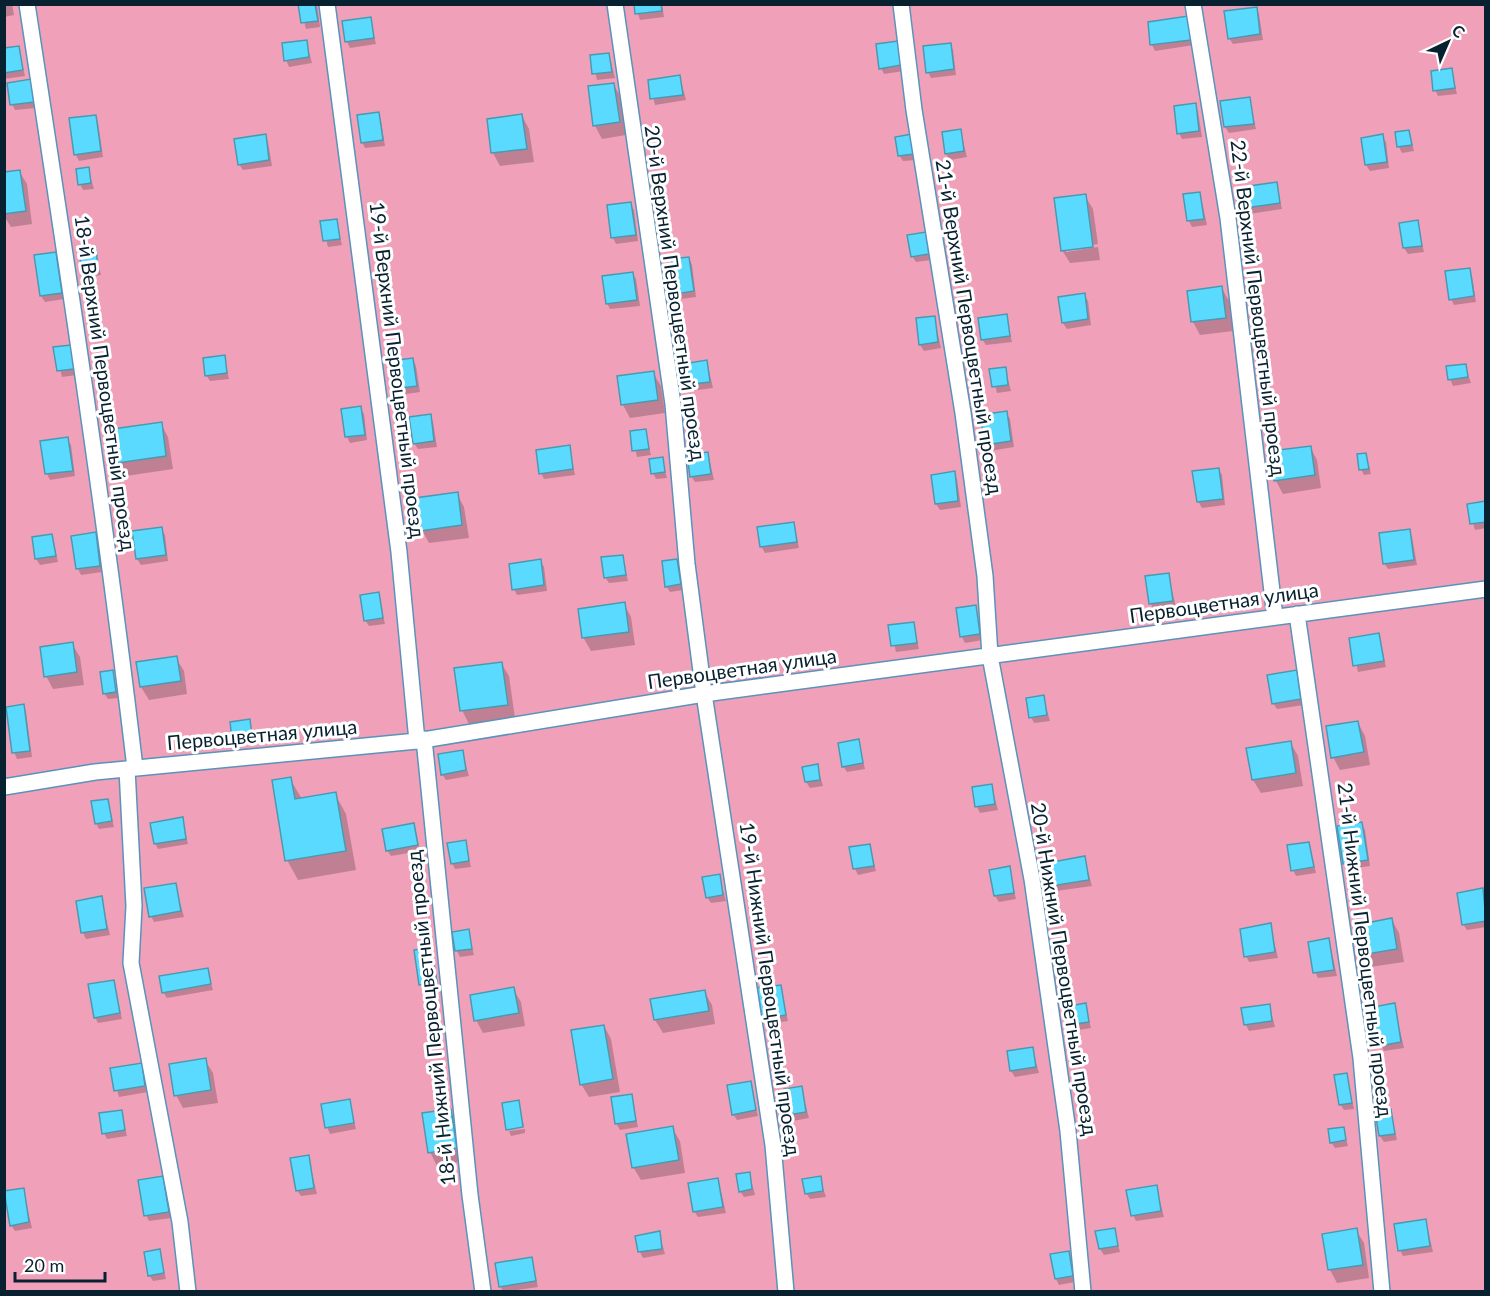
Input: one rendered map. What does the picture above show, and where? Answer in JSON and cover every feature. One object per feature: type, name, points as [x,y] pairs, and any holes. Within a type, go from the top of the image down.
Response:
[{"type":"lane","name":"18-й Верхний Первоцветный проезд","points":[[27,4],[86,382],[131,768],[134,906],[131,963],[180,1222],[188,1292]]},
{"type":"lane","name":"19-й Верхний Первоцветный проезд","points":[[327,4],[396,528],[421,740]]},
{"type":"lane","name":"20-й Верхний Первоцветный проезд","points":[[615,4],[673,404],[687,564],[704,694]]},
{"type":"lane","name":"21-й Верхний Первоцветный проезд","points":[[901,4],[914,110],[963,413],[985,576],[990,656]]},
{"type":"lane","name":"22-й Верхний Первоцветный проезд","points":[[1193,4],[1229,230],[1275,617]]},
{"type":"lane","name":"Первоцветная улица","points":[[4,787],[131,768],[421,740],[704,694],[1485,589]]},
{"type":"lane","name":"21-й Нижний Первоцветный проезд","points":[[1298,614],[1361,1058],[1382,1292]]},
{"type":"lane","name":"20-й Нижний Первоцветный проезд","points":[[990,656],[1037,913],[1068,1131],[1083,1292]]},
{"type":"lane","name":"19-й Нижний Первоцветный проезд","points":[[704,694],[773,1145],[786,1292]]},
{"type":"lane","name":"18-й Нижний Первоцветный проезд","points":[[421,740],[470,1195],[483,1292]]},
{"type":"shaded area","points":[[5,5],[1485,5],[1485,1291],[5,1291]]},
{"type":"building","points":[[298,4],[315,4],[318,21],[301,23]]},
{"type":"building","points":[[634,4],[661,4],[662,11],[635,14]]},
{"type":"building","points":[[1257,7],[1260,34],[1228,39],[1224,11]]},
{"type":"building","points":[[1188,16],[1191,40],[1150,45],[1148,22]]},
{"type":"building","points":[[371,17],[374,38],[345,42],[342,21]]},
{"type":"building","points":[[307,40],[309,57],[284,61],[282,43]]},
{"type":"building","points":[[898,41],[901,65],[879,69],[876,44]]},
{"type":"building","points":[[951,43],[954,69],[926,73],[923,46]]},
{"type":"building","points":[[19,46],[23,70],[4,73],[4,48]]},
{"type":"building","points":[[609,53],[612,72],[592,74],[590,55]]},
{"type":"building","points":[[1452,68],[1455,88],[1433,91],[1431,71]]},
{"type":"building","points":[[680,75],[683,95],[650,99],[648,80]]},
{"type":"building","points":[[31,79],[34,102],[10,105],[7,83]]},
{"type":"building","points":[[614,83],[620,122],[593,126],[588,86]]},
{"type":"building","points":[[1250,97],[1254,124],[1224,127],[1220,101]]},
{"type":"building","points":[[1196,103],[1199,131],[1177,134],[1174,106]]},
{"type":"building","points":[[379,112],[383,140],[361,143],[357,115]]},
{"type":"building","points":[[522,114],[527,149],[491,153],[487,119]]},
{"type":"building","points":[[96,115],[101,151],[74,155],[69,118]]},
{"type":"building","points":[[961,129],[964,151],[945,154],[942,132]]},
{"type":"building","points":[[1409,130],[1412,145],[1397,147],[1395,132]]},
{"type":"building","points":[[266,134],[269,160],[238,165],[234,139]]},
{"type":"building","points":[[912,134],[914,154],[898,156],[895,137]]},
{"type":"building","points":[[1383,134],[1387,162],[1365,165],[1361,138]]},
{"type":"building","points":[[89,167],[91,183],[78,185],[76,169]]},
{"type":"building","points":[[20,170],[26,211],[4,214],[4,172]]},
{"type":"building","points":[[1277,182],[1280,203],[1238,209],[1235,188]]},
{"type":"building","points":[[1200,192],[1204,219],[1187,221],[1183,194]]},
{"type":"building","points":[[1086,194],[1093,247],[1061,251],[1054,198]]},
{"type":"building","points":[[631,202],[636,235],[611,238],[607,205]]},
{"type":"building","points":[[337,219],[340,239],[323,241],[320,221]]},
{"type":"building","points":[[1418,220],[1422,246],[1403,248],[1399,223]]},
{"type":"building","points":[[926,232],[929,254],[911,257],[907,235]]},
{"type":"building","points":[[96,248],[98,269],[82,271],[79,251]]},
{"type":"building","points":[[56,252],[62,293],[40,296],[34,255]]},
{"type":"building","points":[[689,257],[694,291],[676,294],[671,259]]},
{"type":"building","points":[[1470,268],[1474,296],[1449,300],[1445,271]]},
{"type":"building","points":[[633,272],[637,300],[606,304],[602,276]]},
{"type":"building","points":[[1222,286],[1226,318],[1191,322],[1187,291]]},
{"type":"building","points":[[1085,293],[1088,319],[1062,323],[1058,297]]},
{"type":"building","points":[[1007,314],[1010,336],[981,340],[978,318]]},
{"type":"building","points":[[935,316],[938,342],[919,345],[916,318]]},
{"type":"building","points":[[71,345],[74,369],[57,371],[53,347]]},
{"type":"building","points":[[225,355],[227,373],[205,376],[203,358]]},
{"type":"building","points":[[413,358],[417,386],[394,389],[390,361]]},
{"type":"building","points":[[707,360],[710,382],[685,385],[682,364]]},
{"type":"building","points":[[1466,364],[1468,377],[1448,380],[1446,366]]},
{"type":"building","points":[[1006,367],[1008,385],[992,387],[989,369]]},
{"type":"building","points":[[654,371],[658,400],[621,405],[617,376]]},
{"type":"building","points":[[361,406],[365,435],[345,437],[341,409]]},
{"type":"building","points":[[1007,411],[1011,441],[985,445],[980,415]]},
{"type":"building","points":[[431,414],[434,441],[413,444],[409,417]]},
{"type":"building","points":[[162,422],[166,456],[117,463],[113,429]]},
{"type":"building","points":[[646,429],[649,449],[632,451],[630,431]]},
{"type":"building","points":[[68,437],[73,471],[45,474],[40,441]]},
{"type":"building","points":[[570,445],[573,469],[539,474],[536,450]]},
{"type":"building","points":[[1311,446],[1315,475],[1274,481],[1270,451]]},
{"type":"building","points":[[708,452],[711,474],[690,477],[687,455]]},
{"type":"building","points":[[1366,453],[1369,469],[1359,470],[1357,454]]},
{"type":"building","points":[[663,457],[665,472],[651,474],[649,459]]},
{"type":"building","points":[[1219,468],[1223,499],[1197,502],[1192,471]]},
{"type":"building","points":[[955,471],[958,501],[935,504],[931,475]]},
{"type":"building","points":[[458,492],[462,525],[420,531],[415,498]]},
{"type":"building","points":[[1486,501],[1486,522],[1470,524],[1467,504]]},
{"type":"building","points":[[794,522],[797,542],[760,547],[757,527]]},
{"type":"building","points":[[162,527],[166,555],[136,559],[132,531]]},
{"type":"building","points":[[1410,529],[1414,560],[1383,564],[1379,533]]},
{"type":"building","points":[[96,532],[100,566],[76,569],[71,536]]},
{"type":"building","points":[[52,534],[56,556],[35,559],[32,537]]},
{"type":"building","points":[[623,555],[626,575],[604,578],[601,557]]},
{"type":"building","points":[[541,559],[544,585],[512,590],[509,564]]},
{"type":"building","points":[[677,559],[681,584],[665,587],[662,561]]},
{"type":"building","points":[[1169,573],[1173,601],[1149,604],[1145,576]]},
{"type":"building","points":[[379,592],[383,618],[364,621],[360,595]]},
{"type":"building","points":[[625,602],[629,632],[582,638],[578,609]]},
{"type":"building","points":[[976,605],[980,634],[960,637],[956,608]]},
{"type":"building","points":[[914,622],[917,643],[891,646],[888,625]]},
{"type":"building","points":[[1379,633],[1384,661],[1353,666],[1349,638]]},
{"type":"building","points":[[73,642],[77,672],[44,677],[40,647]]},
{"type":"building","points":[[177,656],[181,681],[140,687],[136,662]]},
{"type":"building","points":[[502,662],[508,705],[460,711],[454,668]]},
{"type":"building","points":[[113,670],[116,692],[103,694],[100,672]]},
{"type":"building","points":[[1297,670],[1301,699],[1272,704],[1267,675]]},
{"type":"building","points":[[1044,695],[1047,715],[1029,718],[1026,698]]},
{"type":"building","points":[[24,704],[30,751],[12,753],[6,707]]},
{"type":"building","points":[[250,719],[252,737],[232,739],[230,722]]},
{"type":"building","points":[[1358,721],[1364,752],[1331,758],[1326,726]]},
{"type":"building","points":[[859,739],[863,763],[842,767],[838,743]]},
{"type":"building","points":[[1291,741],[1296,773],[1252,780],[1246,748]]},
{"type":"building","points":[[463,750],[466,770],[441,775],[438,754]]},
{"type":"building","points":[[818,764],[820,780],[805,782],[802,767]]},
{"type":"building","points":[[291,777],[295,799],[336,792],[346,851],[285,861],[272,780]]},
{"type":"building","points":[[992,784],[995,804],[975,807],[972,787]]},
{"type":"building","points":[[108,799],[112,821],[95,824],[91,801]]},
{"type":"building","points":[[183,817],[186,839],[154,844],[150,823]]},
{"type":"building","points":[[1362,822],[1368,860],[1343,864],[1337,826]]},
{"type":"building","points":[[414,823],[418,845],[386,851],[382,829]]},
{"type":"building","points":[[466,840],[469,861],[451,864],[447,843]]},
{"type":"building","points":[[1309,842],[1314,867],[1291,871],[1287,845]]},
{"type":"building","points":[[870,844],[874,866],[853,869],[849,847]]},
{"type":"building","points":[[1085,856],[1089,880],[1051,886],[1047,863]]},
{"type":"building","points":[[1010,866],[1014,893],[994,896],[989,870]]},
{"type":"building","points":[[720,874],[723,895],[706,898],[702,877]]},
{"type":"building","points":[[176,883],[181,911],[149,917],[144,888]]},
{"type":"building","points":[[1483,888],[1486,921],[1462,925],[1457,893]]},
{"type":"building","points":[[102,896],[107,929],[81,933],[76,901]]},
{"type":"building","points":[[1392,918],[1397,949],[1361,955],[1356,925]]},
{"type":"building","points":[[1271,923],[1275,952],[1244,957],[1240,929]]},
{"type":"building","points":[[469,929],[472,949],[455,951],[452,932]]},
{"type":"building","points":[[1329,938],[1334,970],[1313,973],[1308,942]]},
{"type":"building","points":[[431,948],[437,982],[419,985],[414,950]]},
{"type":"building","points":[[208,968],[211,984],[162,993],[159,976]]},
{"type":"building","points":[[114,980],[120,1013],[94,1018],[88,984]]},
{"type":"building","points":[[781,985],[786,1015],[762,1019],[757,988]]},
{"type":"building","points":[[514,987],[519,1013],[474,1021],[470,995]]},
{"type":"building","points":[[705,990],[709,1011],[654,1020],[650,999]]},
{"type":"building","points":[[1086,1003],[1089,1022],[1067,1025],[1064,1007]]},
{"type":"building","points":[[1395,1003],[1401,1042],[1379,1046],[1373,1007]]},
{"type":"building","points":[[1270,1004],[1272,1021],[1244,1025],[1241,1008]]},
{"type":"building","points":[[604,1025],[613,1079],[580,1085],[571,1030]]},
{"type":"building","points":[[1033,1047],[1036,1067],[1010,1071],[1007,1051]]},
{"type":"building","points":[[206,1058],[211,1090],[174,1096],[169,1064]]},
{"type":"building","points":[[142,1063],[145,1086],[114,1091],[110,1068]]},
{"type":"building","points":[[1347,1073],[1352,1103],[1339,1105],[1334,1075]]},
{"type":"building","points":[[751,1081],[756,1110],[732,1115],[727,1085]]},
{"type":"building","points":[[802,1086],[806,1112],[788,1115],[784,1089]]},
{"type":"building","points":[[632,1094],[636,1121],[615,1124],[611,1097]]},
{"type":"building","points":[[350,1099],[354,1123],[325,1128],[321,1104]]},
{"type":"building","points":[[519,1100],[523,1127],[506,1130],[502,1103]]},
{"type":"building","points":[[451,1109],[457,1148],[428,1153],[422,1113]]},
{"type":"building","points":[[1391,1109],[1395,1134],[1379,1136],[1375,1111]]},
{"type":"building","points":[[122,1110],[125,1130],[102,1134],[99,1113]]},
{"type":"building","points":[[673,1126],[679,1160],[632,1168],[626,1134]]},
{"type":"building","points":[[1344,1127],[1346,1140],[1330,1143],[1328,1129]]},
{"type":"building","points":[[309,1155],[314,1188],[296,1191],[290,1158]]},
{"type":"building","points":[[750,1172],[752,1189],[739,1192],[736,1174]]},
{"type":"building","points":[[163,1176],[169,1212],[144,1216],[138,1180]]},
{"type":"building","points":[[821,1176],[823,1191],[805,1194],[802,1179]]},
{"type":"building","points":[[718,1178],[723,1207],[693,1212],[688,1183]]},
{"type":"building","points":[[1157,1185],[1161,1211],[1131,1216],[1126,1190]]},
{"type":"building","points":[[24,1188],[29,1222],[10,1226],[4,1191]]},
{"type":"building","points":[[1426,1219],[1430,1246],[1398,1251],[1394,1224]]},
{"type":"building","points":[[1115,1228],[1118,1246],[1099,1249],[1095,1231]]},
{"type":"building","points":[[1357,1228],[1363,1265],[1328,1270],[1322,1234]]},
{"type":"building","points":[[660,1231],[662,1249],[638,1252],[635,1236]]},
{"type":"building","points":[[160,1249],[164,1273],[148,1276],[144,1252]]},
{"type":"building","points":[[1069,1251],[1073,1276],[1055,1279],[1050,1254]]},
{"type":"building","points":[[532,1257],[536,1281],[499,1287],[495,1263]]}]
